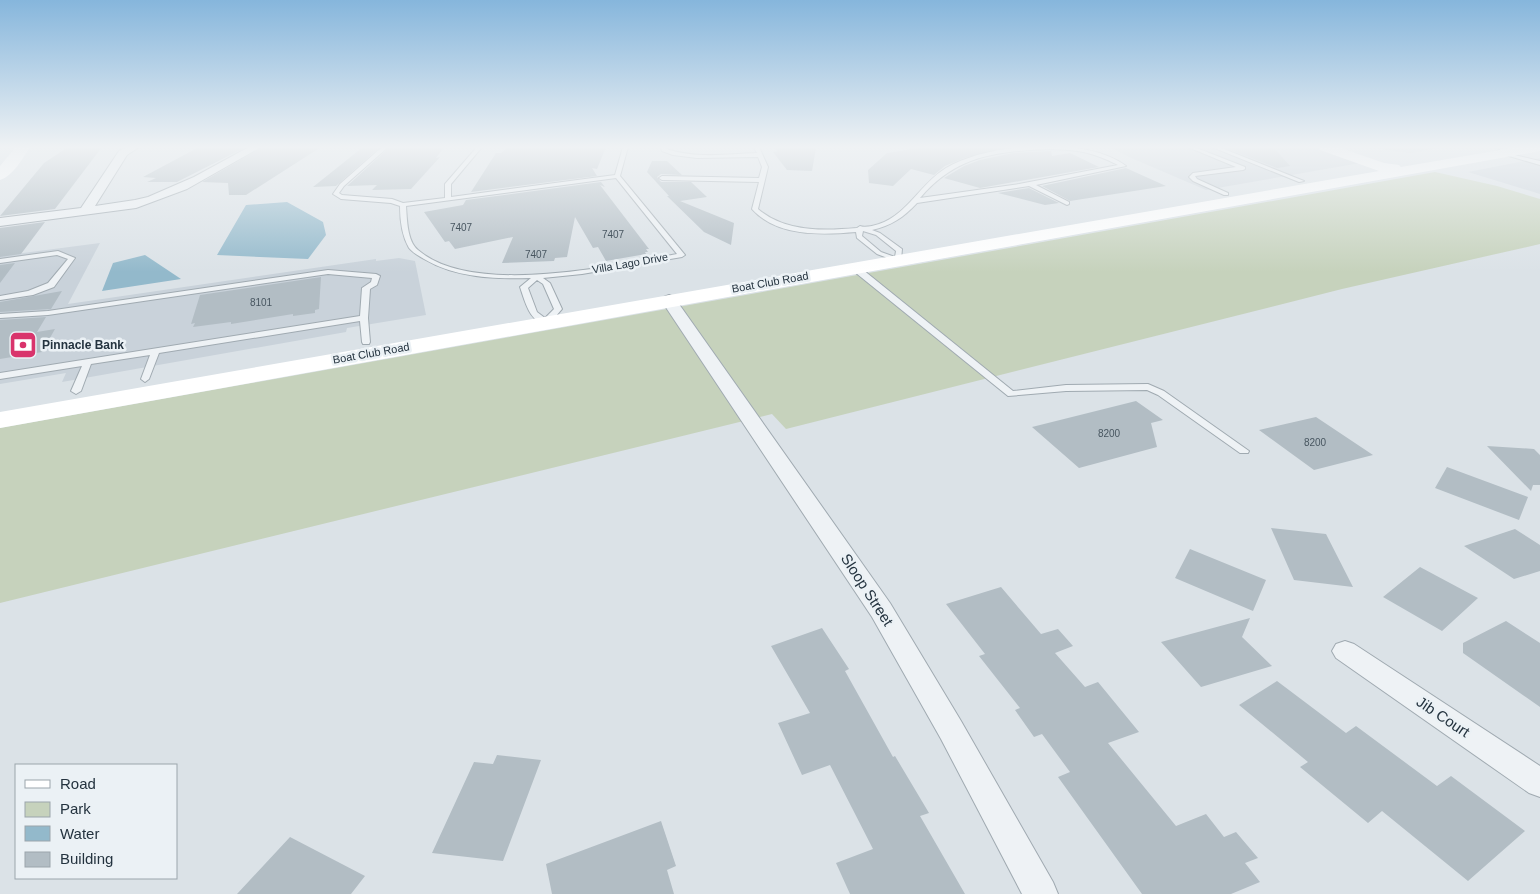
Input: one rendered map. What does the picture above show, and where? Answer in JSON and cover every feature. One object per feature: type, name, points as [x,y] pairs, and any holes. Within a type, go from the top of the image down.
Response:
[{"type":"main road","name":"Boat Club Road","points":[[0,420],[545,315],[1256,189]]},
{"type":"main road","name":"Boat Club Road","points":[[0,404],[145,379],[365,330],[545,315],[669,300],[854,267],[892,254],[1276,189]]},
{"type":"street","points":[[85,211],[100,189]]},
{"type":"street","points":[[0,222],[85,211],[156,199],[180,189]]},
{"type":"street","name":"Sloop Street","points":[[669,300],[881,610],[951,730],[1041,894]]},
{"type":"street","name":"Jib Court","points":[[1345,651],[1540,783]]},
{"type":"lane","points":[[340,189],[336,194],[341,197],[392,201],[402,205],[519,189]]},
{"type":"lane","points":[[448,189],[448,198]]},
{"type":"lane","name":"Villa Lago Drive","points":[[402,205],[406,232],[414,250],[434,263],[468,274],[537,277],[682,255],[627,189]]},
{"type":"lane","points":[[760,189],[755,206],[764,218],[771,223],[791,228],[824,232],[888,223],[915,201],[925,189]]},
{"type":"lane","points":[[915,201],[998,189]]},
{"type":"lane","points":[[1039,189],[1067,203]]},
{"type":"lane","points":[[1214,189],[1226,194]]},
{"type":"lane","points":[[860,228],[859,237],[892,254]]},
{"type":"lane","points":[[860,228],[878,234],[892,254]]},
{"type":"lane","points":[[0,261],[58,254],[72,258],[51,286],[30,293],[0,298]]},
{"type":"lane","points":[[854,267],[1011,394],[1066,388],[1148,387],[1161,393],[1244,451]]},
{"type":"lane","points":[[0,316],[48,313],[328,272],[376,276],[374,283],[366,288],[365,330],[156,351],[0,376]]},
{"type":"lane","points":[[537,277],[546,283],[545,315],[524,287],[537,277]]},
{"type":"lane","points":[[145,379],[156,351]]},
{"type":"lane","points":[[76,391],[88,362]]},
{"type":"shaded area","points":[[1523,189],[1540,189],[1540,194]]},
{"type":"shaded area","points":[[100,243],[68,304],[376,259],[376,261],[399,258],[415,261],[426,315],[347,328],[346,332],[62,382],[66,373],[0,384],[0,256]]},
{"type":"green space","points":[[1341,189],[1506,189],[1540,199],[1540,244],[1342,289],[786,429],[772,414],[0,603],[0,428]]},
{"type":"water","points":[[287,202],[323,222],[326,235],[308,259],[217,255],[246,205]]},
{"type":"water","points":[[145,255],[181,279],[102,291],[113,263]]},
{"type":"building","points":[[23,189],[70,189],[55,209],[0,216]]},
{"type":"building","points":[[228,189],[256,189],[246,195],[229,195]]},
{"type":"building","points":[[373,189],[411,189],[411,189],[372,190]]},
{"type":"building","points":[[473,189],[497,189],[471,192]]},
{"type":"building","points":[[551,189],[603,189],[649,249],[646,249],[648,252],[645,252],[646,254],[606,261],[598,247],[593,248],[575,217],[567,257],[555,258],[554,261],[502,263],[513,237],[455,249],[449,241],[445,242],[424,212],[463,205],[466,200]]},
{"type":"building","points":[[662,189],[698,189],[707,197],[680,201],[734,223],[731,245],[704,232],[667,196],[669,196]]},
{"type":"building","points":[[1030,189],[1059,203],[1045,205],[998,193]]},
{"type":"building","points":[[1047,189],[1149,189],[1070,201]]},
{"type":"building","points":[[45,222],[21,254],[0,257],[0,228]]},
{"type":"building","points":[[15,263],[0,283],[0,265]]},
{"type":"building","points":[[321,277],[319,309],[315,310],[315,313],[293,316],[293,314],[231,324],[231,322],[193,327],[195,323],[191,324],[200,295]]},
{"type":"building","points":[[62,291],[51,309],[0,312],[0,302]]},
{"type":"building","name":"Pinnacle Bank","points":[[46,317],[37,332],[55,329],[42,352],[0,359],[0,320]]},
{"type":"building","points":[[1136,401],[1163,420],[1151,423],[1157,447],[1079,468],[1032,427]]},
{"type":"building","points":[[1316,417],[1373,455],[1314,470],[1259,430]]},
{"type":"building","points":[[1487,446],[1534,449],[1540,455],[1540,485],[1533,485],[1531,491]]},
{"type":"building","points":[[1447,467],[1528,497],[1519,520],[1435,488]]},
{"type":"building","points":[[1271,528],[1326,534],[1353,587],[1294,580]]},
{"type":"building","points":[[1515,529],[1540,545],[1540,571],[1514,579],[1464,546]]},
{"type":"building","points":[[1190,549],[1266,580],[1253,611],[1175,578]]},
{"type":"building","points":[[1420,567],[1478,598],[1442,631],[1383,597]]},
{"type":"building","points":[[1001,587],[1041,634],[1058,629],[1073,646],[1055,653],[1085,687],[1098,682],[1139,732],[1108,743],[1176,826],[1206,814],[1224,837],[1236,832],[1258,858],[1245,863],[1260,882],[1231,894],[1142,894],[1058,777],[1070,772],[1042,734],[1034,737],[1015,710],[1020,708],[979,656],[985,654],[946,604]]},
{"type":"building","points":[[1250,618],[1242,637],[1272,666],[1201,687],[1161,642]]},
{"type":"building","points":[[1506,621],[1540,643],[1540,707],[1463,653],[1463,643]]},
{"type":"building","points":[[822,628],[849,669],[845,671],[893,757],[895,756],[929,813],[920,816],[965,894],[850,894],[836,863],[873,849],[830,765],[802,775],[778,723],[810,713],[771,646]]},
{"type":"building","points":[[1277,681],[1346,733],[1356,726],[1437,786],[1451,776],[1525,831],[1468,881],[1382,811],[1368,823],[1300,767],[1308,762],[1239,705]]},
{"type":"building","points":[[497,755],[541,760],[503,861],[432,853],[474,762],[493,764]]},
{"type":"building","points":[[661,821],[676,866],[667,870],[674,894],[552,894],[546,864]]},
{"type":"building","points":[[290,837],[365,876],[351,894],[237,894]]},
{"type":"place","name":"Pinnacle Bank","points":[[23,345]]}]
